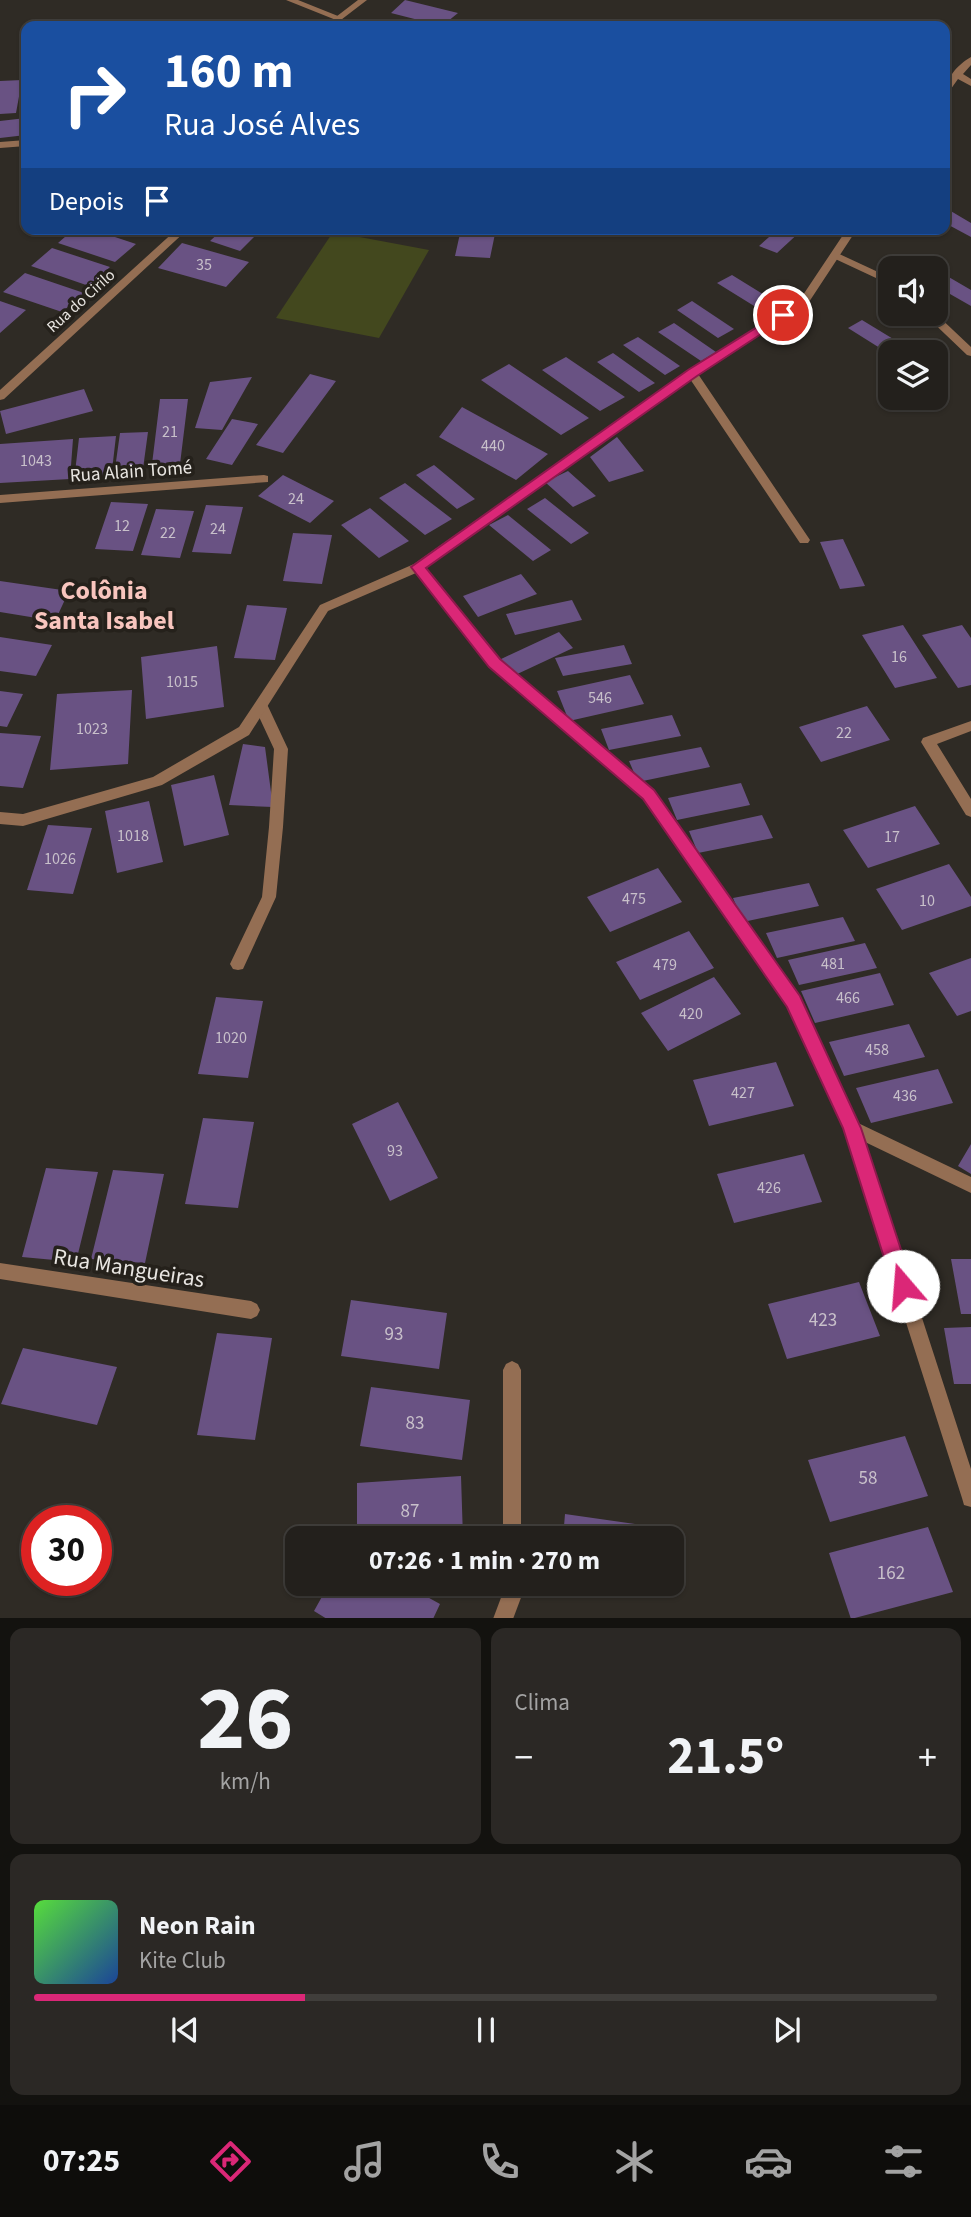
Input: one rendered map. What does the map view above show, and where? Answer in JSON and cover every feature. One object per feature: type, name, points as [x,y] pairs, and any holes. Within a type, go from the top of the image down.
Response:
[{"type":"street","points":[[290,0],[339,18]]},
{"type":"street","points":[[335,21],[363,0]]},
{"type":"street","points":[[950,84],[971,60]]},
{"type":"street","points":[[957,74],[971,83]]},
{"type":"street","points":[[0,145],[21,143]]},
{"type":"street","name":"Rua do Cirilo","points":[[0,396],[176,235]]},
{"type":"street","points":[[0,818],[23,820],[157,781],[244,731],[324,608],[418,567],[692,373],[805,300],[848,235]]},
{"type":"street","points":[[835,255],[878,276]]},
{"type":"street","points":[[942,326],[971,353]]},
{"type":"street","points":[[692,373],[804,540]]},
{"type":"street","name":"Rua Alain Tomé","points":[[0,499],[264,480]]},
{"type":"street","points":[[418,567],[494,663],[649,795],[794,1002],[852,1128],[971,1498]]},
{"type":"street","points":[[238,964],[269,897],[276,827],[281,749],[261,706]]},
{"type":"street","points":[[971,726],[928,741],[971,811]]},
{"type":"street","points":[[852,1128],[971,1185]]},
{"type":"street","name":"Rua Mangueiras","points":[[0,1270],[251,1310]]},
{"type":"street","points":[[512,1370],[512,1526]]},
{"type":"street","points":[[503,1618],[512,1596]]},
{"type":"green space","points":[[331,235],[349,235],[429,250],[379,338],[276,318]]},
{"type":"building","points":[[405,0],[458,13],[448,21],[422,21],[391,13]]},
{"type":"building","points":[[21,80],[16,113],[0,114],[0,81]]},
{"type":"building","points":[[21,119],[21,136],[0,138],[0,121]]},
{"type":"building","points":[[950,211],[971,223],[971,237],[950,226]]},
{"type":"building","points":[[67,235],[109,235],[136,244],[115,262],[58,243]]},
{"type":"building","points":[[216,235],[256,235],[240,251],[210,241]]},
{"type":"building","points":[[460,235],[495,235],[490,258],[455,256]]},
{"type":"building","points":[[771,235],[796,235],[777,253],[759,246]]},
{"type":"building","points":[[182,243],[249,262],[226,287],[158,268]]},
{"type":"building","points":[[52,248],[110,267],[89,286],[31,266]]},
{"type":"building","points":[[25,273],[84,293],[62,312],[3,292]]},
{"type":"building","points":[[732,275],[774,301],[759,309],[717,283]]},
{"type":"building","points":[[948,277],[971,290],[971,306],[948,293]]},
{"type":"building","points":[[0,301],[26,310],[0,333]]},
{"type":"building","points":[[692,301],[734,329],[718,338],[677,310]]},
{"type":"building","points":[[862,320],[895,340],[878,340],[878,347],[848,328]]},
{"type":"building","points":[[674,323],[716,352],[701,361],[658,332]]},
{"type":"building","points":[[638,337],[680,366],[665,375],[623,345]]},
{"type":"building","points":[[613,353],[655,383],[639,392],[597,362]]},
{"type":"building","points":[[566,357],[625,397],[600,411],[542,370]]},
{"type":"building","points":[[509,364],[589,418],[561,435],[481,380]]},
{"type":"building","points":[[310,374],[336,381],[283,453],[256,445]]},
{"type":"building","points":[[252,377],[222,430],[195,428],[210,382]]},
{"type":"building","points":[[84,389],[93,411],[6,434],[0,411]]},
{"type":"building","points":[[160,399],[188,399],[180,464],[152,464]]},
{"type":"building","points":[[462,407],[548,454],[516,480],[439,437]]},
{"type":"building","points":[[232,419],[258,424],[232,465],[206,459]]},
{"type":"building","points":[[148,432],[142,476],[114,476],[120,433]]},
{"type":"building","points":[[116,436],[111,479],[74,481],[79,438]]},
{"type":"building","points":[[617,437],[644,471],[609,482],[590,457]]},
{"type":"building","points":[[73,439],[70,479],[0,483],[0,444]]},
{"type":"building","points":[[434,465],[475,499],[457,509],[416,475]]},
{"type":"building","points":[[568,471],[596,496],[573,507],[545,482]]},
{"type":"building","points":[[283,475],[334,501],[310,523],[258,496]]},
{"type":"building","points":[[405,483],[452,519],[425,535],[379,498]]},
{"type":"building","points":[[545,498],[589,533],[571,544],[527,509]]},
{"type":"building","points":[[111,502],[148,504],[133,551],[95,549]]},
{"type":"building","points":[[206,505],[243,507],[231,554],[192,552]]},
{"type":"building","points":[[370,508],[409,541],[379,558],[341,525]]},
{"type":"building","points":[[156,509],[194,511],[180,558],[141,555]]},
{"type":"building","points":[[508,515],[551,550],[533,561],[489,525]]},
{"type":"building","points":[[293,533],[332,535],[322,584],[283,581]]},
{"type":"building","points":[[843,539],[865,586],[840,589],[820,542]]},
{"type":"building","points":[[521,574],[537,594],[478,617],[463,596]]},
{"type":"building","points":[[0,581],[69,591],[55,621],[0,612]]},
{"type":"building","points":[[572,600],[582,620],[515,635],[506,614]]},
{"type":"building","points":[[247,605],[287,608],[275,660],[234,658]]},
{"type":"building","points":[[903,625],[937,678],[895,688],[862,635]]},
{"type":"building","points":[[962,625],[971,638],[971,685],[958,688],[922,635]]},
{"type":"building","points":[[559,632],[573,648],[513,676],[499,660]]},
{"type":"building","points":[[0,637],[52,645],[36,676],[0,671]]},
{"type":"building","points":[[624,645],[632,664],[563,676],[555,658]]},
{"type":"building","points":[[217,646],[224,707],[146,719],[141,657]]},
{"type":"building","points":[[630,675],[644,704],[569,721],[557,691]]},
{"type":"building","points":[[132,690],[128,764],[50,770],[57,694]]},
{"type":"building","points":[[0,691],[23,694],[7,727],[0,726]]},
{"type":"building","points":[[867,706],[890,740],[821,762],[799,727]]},
{"type":"building","points":[[672,715],[681,736],[609,750],[601,729]]},
{"type":"building","points":[[0,733],[41,736],[23,788],[0,786]]},
{"type":"building","points":[[243,744],[265,747],[273,807],[229,805]]},
{"type":"building","points":[[701,747],[710,767],[638,782],[629,761]]},
{"type":"building","points":[[214,775],[229,835],[184,846],[171,785]]},
{"type":"building","points":[[741,783],[750,805],[677,820],[668,798]]},
{"type":"building","points":[[149,801],[163,862],[117,873],[105,811]]},
{"type":"building","points":[[915,806],[940,844],[868,868],[843,830]]},
{"type":"building","points":[[762,815],[773,838],[698,853],[689,831]]},
{"type":"building","points":[[48,825],[92,828],[73,894],[27,890]]},
{"type":"building","points":[[949,864],[971,897],[971,906],[902,930],[876,889]]},
{"type":"building","points":[[658,868],[682,902],[610,932],[587,897]]},
{"type":"building","points":[[809,883],[819,906],[743,922],[733,898]]},
{"type":"building","points":[[843,917],[855,941],[777,958],[766,933]]},
{"type":"building","points":[[689,931],[714,968],[640,1000],[616,962]]},
{"type":"building","points":[[865,943],[877,968],[799,985],[788,960]]},
{"type":"building","points":[[971,958],[971,1011],[957,1016],[929,973]]},
{"type":"building","points":[[880,973],[894,1005],[815,1023],[801,991]]},
{"type":"building","points":[[714,977],[741,1014],[668,1051],[641,1013]]},
{"type":"building","points":[[216,997],[263,1001],[248,1078],[198,1074]]},
{"type":"building","points":[[909,1024],[925,1057],[844,1076],[829,1042]]},
{"type":"building","points":[[776,1062],[794,1106],[709,1126],[693,1080]]},
{"type":"building","points":[[938,1069],[953,1103],[871,1123],[856,1088]]},
{"type":"building","points":[[398,1102],[438,1178],[390,1201],[352,1124]]},
{"type":"building","points":[[203,1118],[254,1122],[238,1208],[185,1204]]},
{"type":"building","points":[[971,1144],[971,1174],[958,1166]]},
{"type":"building","points":[[804,1154],[822,1202],[734,1223],[717,1174]]},
{"type":"building","points":[[46,1168],[98,1172],[76,1262],[22,1257]]},
{"type":"building","points":[[113,1170],[164,1174],[145,1263],[91,1259]]},
{"type":"building","points":[[951,1259],[971,1259],[971,1314],[961,1314]]},
{"type":"building","points":[[859,1282],[880,1336],[787,1359],[768,1304]]},
{"type":"building","points":[[351,1300],[447,1313],[439,1369],[341,1356]]},
{"type":"building","points":[[971,1327],[971,1384],[954,1384],[944,1328]]},
{"type":"building","points":[[217,1333],[272,1338],[255,1440],[197,1435]]},
{"type":"building","points":[[23,1348],[117,1367],[97,1425],[1,1404]]},
{"type":"building","points":[[371,1387],[470,1400],[462,1460],[360,1446]]},
{"type":"building","points":[[905,1436],[928,1496],[830,1522],[808,1460]]},
{"type":"building","points":[[461,1476],[463,1526],[357,1526],[357,1483]]},
{"type":"building","points":[[565,1514],[649,1526],[564,1526]]},
{"type":"building","points":[[928,1527],[953,1592],[851,1618],[829,1553]]},
{"type":"building","points":[[322,1596],[426,1596],[440,1604],[433,1618],[325,1618],[314,1611]]},
{"type":"district","name":"Colônia Santa Isabel","points":[[104,605]]},
{"type":"route","points":[[783,315],[692,373],[418,567],[494,663],[649,795],[794,1002],[852,1128],[903,1286]]}]
